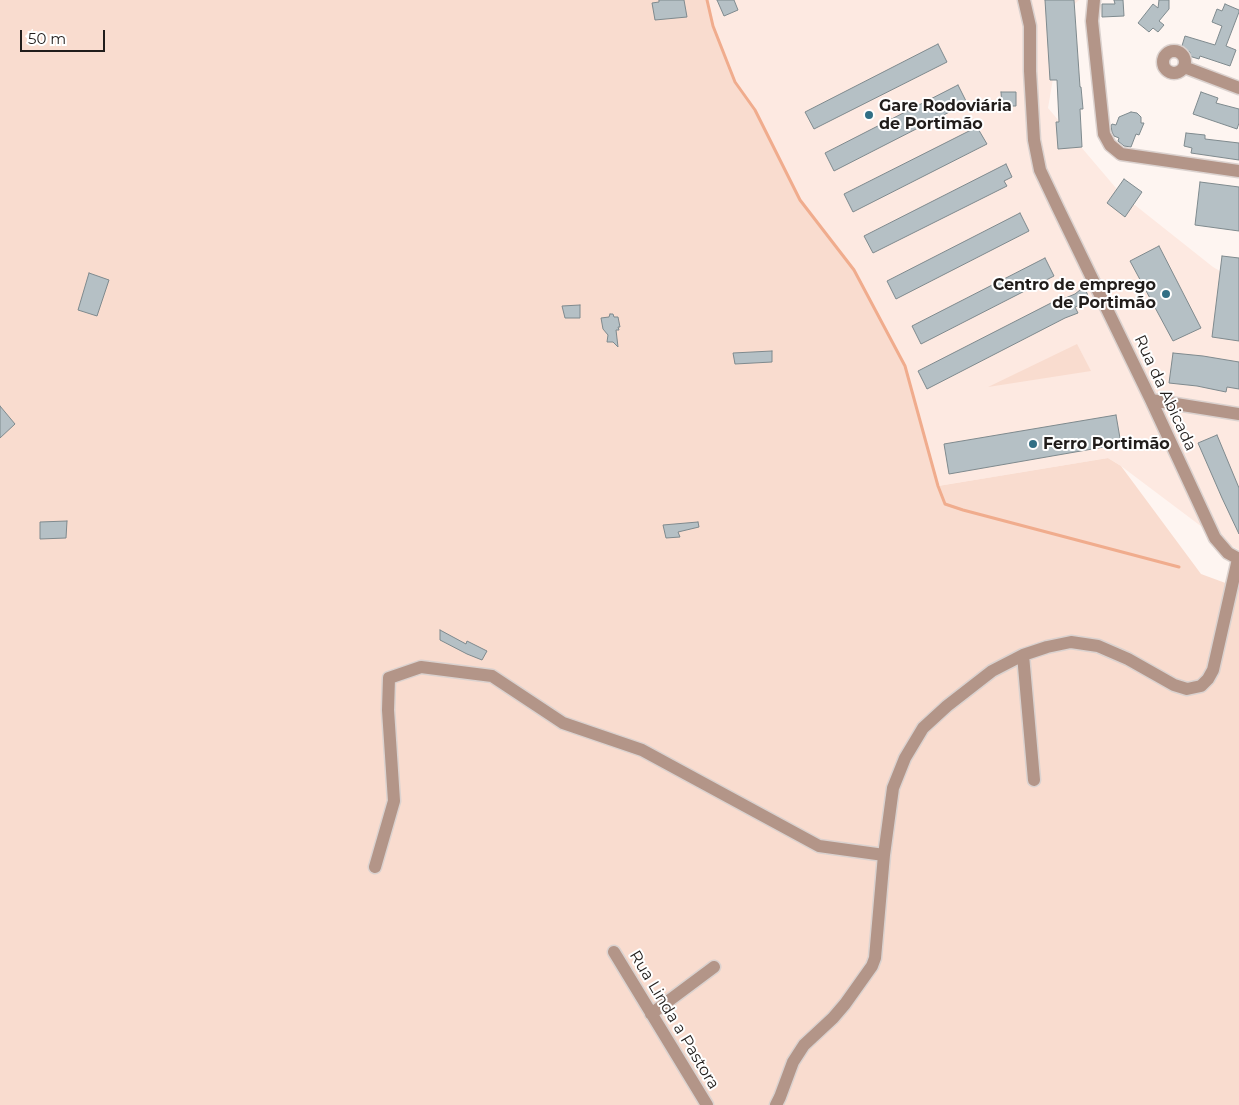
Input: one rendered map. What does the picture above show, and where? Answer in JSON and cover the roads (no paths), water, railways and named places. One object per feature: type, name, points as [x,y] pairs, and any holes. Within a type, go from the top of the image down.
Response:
[{"type":"street","name":"Rua da Abicada","points":[[1024,0],[1030,26],[1030,72],[1034,140],[1040,170],[1151,400],[1214,538],[1228,553],[1238,559]]},
{"type":"street","points":[[1030,0],[1030,26]]},
{"type":"street","points":[[1094,0],[1092,21],[1104,134],[1110,145],[1121,154],[1239,171]]},
{"type":"street","points":[[1184,68],[1239,88]]},
{"type":"street","points":[[1151,400],[1239,414]]},
{"type":"street","points":[[776,1105],[793,1062],[804,1045],[845,1004],[872,966],[877,951],[884,854],[893,788],[905,758],[924,728],[947,706],[992,671],[1023,655],[1047,646],[1071,642],[1098,646],[1128,659],[1174,686],[1187,689],[1201,686],[1213,670],[1238,559]]},
{"type":"street","points":[[1023,655],[1034,780]]},
{"type":"street","points":[[374,867],[394,801],[388,710],[389,678],[421,667],[492,676],[563,723],[642,750],[819,846],[884,854]]},
{"type":"street","name":"Rua Linda a Pastora","points":[[614,952],[706,1105]]},
{"type":"street","points":[[652,1014],[714,967]]},
{"type":"waterway","points":[[707,0],[713,26],[735,82],[755,110],[800,200],[854,270],[905,366],[938,486],[945,504],[1179,567]]},
{"type":"place","name":"Gare Rodoviária de Portimão","points":[[869,115]]},
{"type":"place","name":"Centro de emprego de Portimão","points":[[1166,294]]},
{"type":"place","name":"Ferro Portimão","points":[[1033,444]]}]
